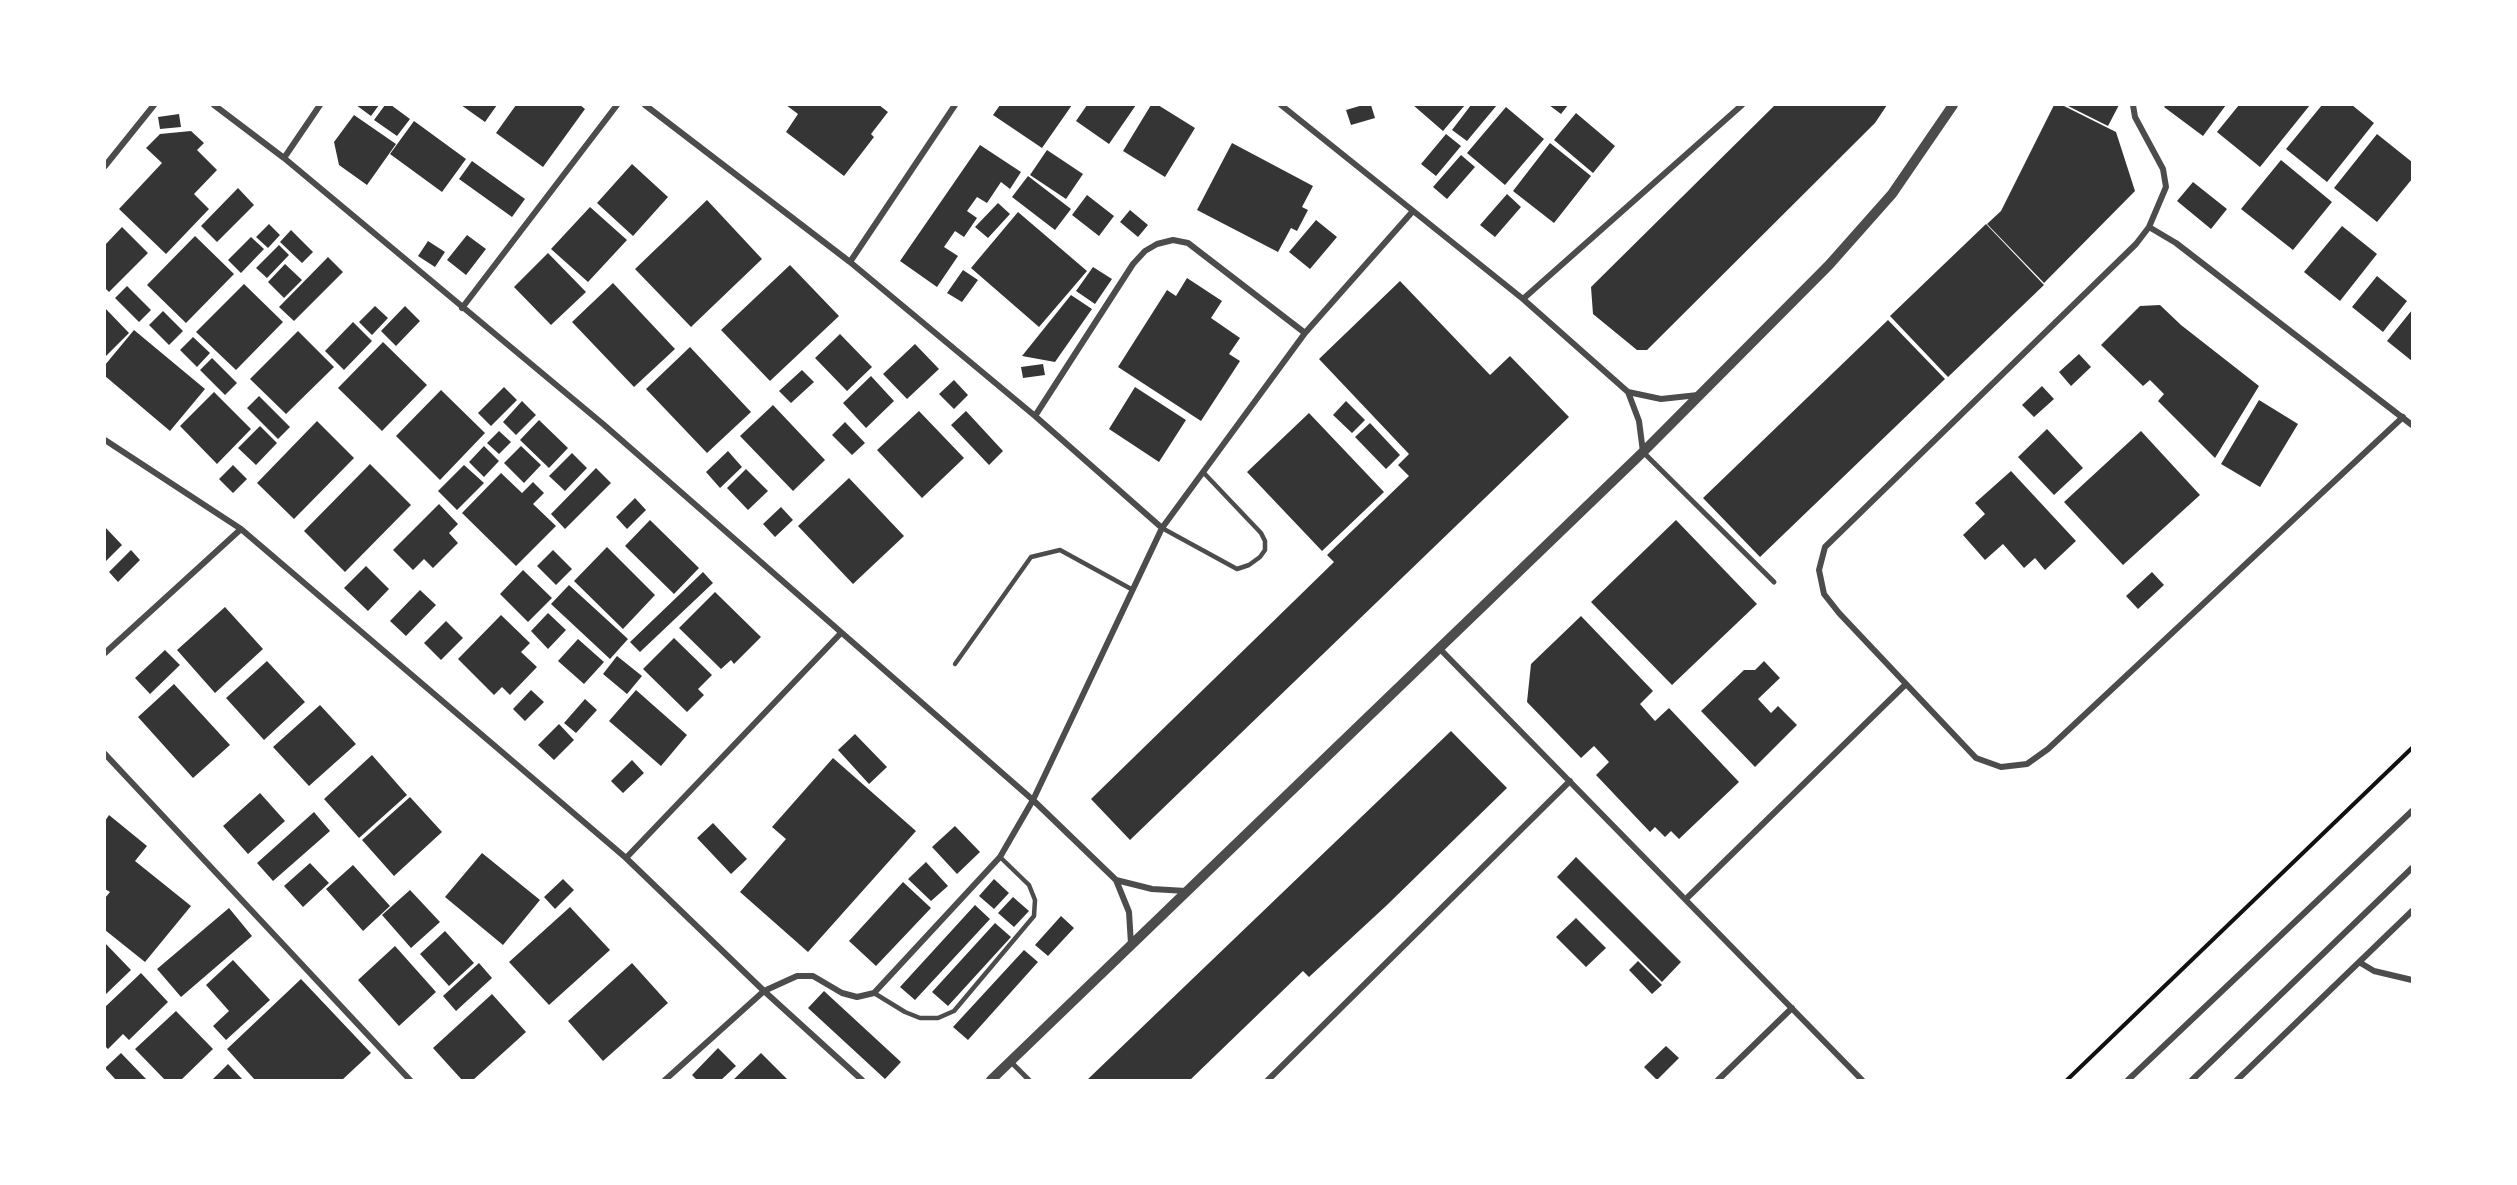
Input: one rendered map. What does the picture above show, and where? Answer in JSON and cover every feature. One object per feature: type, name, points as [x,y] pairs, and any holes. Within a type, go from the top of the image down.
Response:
[{"type":"street","points":[[105,166],[154,105]]},
{"type":"street","points":[[214,105],[284,158],[603,424],[1033,800],[1116,880],[1128,912],[1130,947]]},
{"type":"street","points":[[284,158],[320,105]]},
{"type":"street","points":[[462,308],[617,105]]},
{"type":"street","points":[[645,105],[850,262],[1035,416],[1162,528]]},
{"type":"street","points":[[850,262],[955,105]]},
{"type":"street","points":[[1281,105],[1291,108],[1413,211],[1523,299],[1628,392],[1639,421],[1643,452],[1774,582]]},
{"type":"street","points":[[1523,299],[1743,105]]},
{"type":"street","points":[[991,1080],[1643,452],[1862,231],[1920,156],[1953,105]]},
{"type":"street","points":[[2133,105],[2135,117],[2163,169],[2166,187],[2150,227],[2136,244],[1826,547],[1819,570],[1824,594],[1976,758],[2001,767],[2027,764],[2048,749],[2403,417]]},
{"type":"street","points":[[665,1080],[764,991],[797,976],[813,976],[842,993],[857,997],[874,993],[1000,857],[1033,800],[1162,528],[1305,333],[1413,211]]},
{"type":"street","points":[[2150,227],[2176,243],[2412,425]]},
{"type":"street","points":[[1035,416],[1133,264],[1145,251],[1157,244],[1173,240],[1188,243],[1305,333]]},
{"type":"street","points":[[1628,392],[1661,399],[1700,395]]},
{"type":"street","points":[[105,440],[241,529],[626,858],[764,991],[862,1080]]},
{"type":"street","points":[[105,653],[241,529]]},
{"type":"street","points":[[626,858],[841,633]]},
{"type":"street","points":[[1439,648],[1862,1080]]},
{"type":"street","points":[[1686,899],[1906,684]]},
{"type":"street","points":[[105,754],[407,1079]]},
{"type":"street","points":[[1268,1080],[1570,781]]},
{"type":"street","points":[[2128,1080],[2412,812]]},
{"type":"street","points":[[2192,1080],[2412,868]]},
{"type":"street","points":[[1116,880],[1152,889],[1189,891]]},
{"type":"street","points":[[2237,1080],[2411,915]]},
{"type":"street","points":[[2359,962],[2374,971],[2412,980]]},
{"type":"street","points":[[1718,1080],[1792,1008]]},
{"type":"street","points":[[1010,1061],[1029,1080]]},
{"type":"lane","points":[[1162,528],[1237,569],[1249,565],[1260,557],[1265,541],[1261,533],[1203,472]]},
{"type":"lane","points":[[955,664],[1031,556],[1060,550],[1133,590]]},
{"type":"lane","points":[[874,993],[905,1012],[920,1018],[938,1018],[954,1011],[1034,916],[1035,900],[1029,885],[1000,857]]},
{"type":"path","points":[[2067,1080],[2412,748]]},
{"type":"building","points":[[356,105],[379,105],[371,116]]},
{"type":"building","points":[[385,105],[391,105],[410,119],[397,136],[374,120]]},
{"type":"building","points":[[461,105],[497,105],[485,122]]},
{"type":"building","points":[[516,105],[580,105],[585,109],[543,167],[496,133]]},
{"type":"building","points":[[786,105],[879,105],[888,112],[871,134],[874,137],[844,176],[786,132],[798,114]]},
{"type":"building","points":[[1000,105],[1072,105],[1042,148],[993,115]]},
{"type":"building","points":[[1087,105],[1136,105],[1109,144],[1076,121]]},
{"type":"building","points":[[1151,105],[1158,105],[1195,128],[1165,177],[1123,151]]},
{"type":"building","points":[[1371,105],[1375,118],[1351,125],[1346,110]]},
{"type":"building","points":[[1413,105],[1465,105],[1443,131]]},
{"type":"building","points":[[1471,105],[1497,105],[1467,141],[1452,130]]},
{"type":"building","points":[[1549,105],[1568,105],[1561,114]]},
{"type":"building","points":[[1775,105],[1887,105],[1875,123],[1647,350],[1637,350],[1593,314],[1591,287]]},
{"type":"building","points":[[2054,105],[2062,105],[2116,132],[2135,191],[2044,283],[1987,224],[2001,211]]},
{"type":"building","points":[[2066,105],[2119,105],[2108,126]]},
{"type":"building","points":[[2166,105],[2226,105],[2203,136],[2164,107]]},
{"type":"building","points":[[2239,105],[2310,105],[2260,167],[2217,132]]},
{"type":"building","points":[[2322,105],[2352,105],[2374,123],[2327,182],[2286,149]]},
{"type":"building","points":[[1506,107],[1544,139],[1505,185],[1467,153]]},
{"type":"building","points":[[1576,113],[1615,146],[1593,173],[1554,140]]},
{"type":"building","points":[[179,114],[181,127],[160,129],[158,117]]},
{"type":"building","points":[[354,115],[396,144],[367,185],[339,165],[334,142]]},
{"type":"building","points":[[414,121],[466,159],[442,192],[390,154]]},
{"type":"building","points":[[191,131],[204,143],[197,150],[217,170],[194,194],[209,209],[166,254],[119,209],[162,163],[146,148],[160,134]]},
{"type":"building","points":[[1446,134],[1461,146],[1436,176],[1421,164]]},
{"type":"building","points":[[2377,134],[2412,162],[2412,179],[2377,222],[2334,188]]},
{"type":"building","points":[[1232,143],[1313,186],[1302,207],[1308,210],[1297,231],[1291,228],[1278,252],[1197,210]]},
{"type":"building","points":[[1550,143],[1591,176],[1554,223],[1513,191]]},
{"type":"building","points":[[980,145],[1021,172],[1010,189],[1001,182],[987,203],[977,197],[967,211],[977,218],[964,237],[955,231],[944,247],[958,256],[937,287],[900,261]]},
{"type":"building","points":[[1047,150],[1083,174],[1066,199],[1030,175]]},
{"type":"building","points":[[1461,155],[1475,167],[1447,199],[1433,187]]},
{"type":"building","points":[[2281,160],[2332,202],[2293,250],[2241,209]]},
{"type":"building","points":[[472,161],[525,199],[512,217],[459,179]]},
{"type":"building","points":[[632,164],[668,197],[633,236],[597,203]]},
{"type":"building","points":[[1028,176],[1071,209],[1055,230],[1012,197]]},
{"type":"building","points":[[2193,182],[2227,209],[2211,229],[2177,201]]},
{"type":"building","points":[[238,188],[254,205],[217,242],[201,226]]},
{"type":"building","points":[[1507,194],[1521,207],[1495,237],[1480,225]]},
{"type":"building","points":[[1087,195],[1114,216],[1099,236],[1072,215]]},
{"type":"building","points":[[707,200],[762,259],[691,327],[635,269]]},
{"type":"building","points":[[998,203],[1010,214],[988,238],[975,227]]},
{"type":"building","points":[[590,207],[627,240],[588,282],[551,249]]},
{"type":"building","points":[[1130,210],[1148,225],[1138,237],[1120,222]]},
{"type":"building","points":[[1018,212],[1087,271],[1039,327],[971,268]]},
{"type":"building","points":[[1316,220],[1337,237],[1310,269],[1289,252]]},
{"type":"building","points":[[269,224],[280,235],[268,248],[256,237]]},
{"type":"building","points":[[1986,224],[2044,285],[1948,377],[1890,316]]},
{"type":"building","points":[[2342,226],[2377,254],[2340,301],[2304,272]]},
{"type":"building","points":[[122,227],[148,253],[109,292],[105,288],[105,245]]},
{"type":"building","points":[[291,230],[313,252],[302,263],[280,242]]},
{"type":"building","points":[[467,235],[486,249],[466,275],[447,260]]},
{"type":"building","points":[[195,236],[234,274],[186,323],[147,285]]},
{"type":"building","points":[[251,237],[264,249],[241,273],[228,260]]},
{"type":"building","points":[[428,241],[445,252],[435,267],[418,256]]},
{"type":"building","points":[[279,245],[289,255],[267,278],[256,268]]},
{"type":"building","points":[[548,253],[586,292],[551,325],[514,287]]},
{"type":"building","points":[[328,257],[343,272],[294,321],[279,307]]},
{"type":"building","points":[[285,264],[302,280],[284,298],[268,282]]},
{"type":"building","points":[[790,265],[839,316],[770,381],[721,330]]},
{"type":"building","points":[[1093,267],[1112,279],[1095,304],[1076,291]]},
{"type":"building","points":[[963,270],[978,280],[962,302],[947,293]]},
{"type":"building","points":[[2377,276],[2407,301],[2383,332],[2352,307]]},
{"type":"building","points":[[1187,278],[1222,301],[1211,318],[1240,338],[1229,354],[1240,361],[1201,421],[1118,367],[1167,290],[1176,296]]},
{"type":"building","points":[[1400,281],[1490,375],[1510,356],[1569,417],[1130,840],[1091,799],[1334,562],[1327,555],[1409,476],[1398,465],[1409,454],[1319,359]]},
{"type":"building","points":[[613,283],[675,349],[634,387],[572,322]]},
{"type":"building","points":[[244,284],[283,322],[236,370],[196,332]]},
{"type":"building","points":[[127,286],[151,310],[139,322],[115,298]]},
{"type":"building","points":[[1071,295],[1092,309],[1055,362],[1022,356]]},
{"type":"building","points":[[2160,305],[2181,325],[2259,386],[2215,458],[2158,401],[2164,394],[2150,380],[2143,386],[2101,345],[2140,306]]},
{"type":"building","points":[[375,306],[388,318],[372,335],[359,322]]},
{"type":"building","points":[[405,306],[420,321],[396,346],[381,331]]},
{"type":"building","points":[[105,308],[129,333],[105,357]]},
{"type":"building","points":[[2412,310],[2412,361],[2387,341]]},
{"type":"building","points":[[163,311],[183,331],[169,345],[149,325]]},
{"type":"building","points":[[1888,320],[1945,379],[1760,557],[1703,498]]},
{"type":"building","points":[[353,322],[372,341],[344,370],[325,351]]},
{"type":"building","points":[[134,330],[205,389],[170,431],[105,376],[105,365]]},
{"type":"building","points":[[298,331],[334,367],[286,414],[250,379]]},
{"type":"building","points":[[840,334],[872,367],[847,391],[815,358]]},
{"type":"building","points":[[193,337],[210,353],[197,367],[180,350]]},
{"type":"building","points":[[383,342],[427,385],[382,431],[338,388]]},
{"type":"building","points":[[915,344],[939,369],[907,399],[883,374]]},
{"type":"building","points":[[690,347],[751,412],[707,453],[646,389]]},
{"type":"building","points":[[2079,354],[2091,367],[2071,386],[2059,372]]},
{"type":"building","points":[[212,358],[237,383],[225,395],[200,370]]},
{"type":"building","points":[[1043,364],[1045,375],[1023,378],[1021,367]]},
{"type":"building","points":[[802,370],[814,382],[791,403],[779,391]]},
{"type":"building","points":[[871,376],[894,401],[866,428],[843,403]]},
{"type":"building","points":[[954,380],[968,395],[954,409],[939,394]]},
{"type":"building","points":[[2042,386],[2054,399],[2034,417],[2022,405]]},
{"type":"building","points":[[504,387],[517,400],[491,426],[478,413]]},
{"type":"building","points":[[1135,387],[1186,420],[1159,462],[1109,429]]},
{"type":"building","points":[[441,390],[485,433],[440,480],[396,436]]},
{"type":"building","points":[[214,392],[251,429],[217,464],[180,426]]},
{"type":"building","points":[[259,396],[290,427],[278,439],[247,408]]},
{"type":"building","points":[[2259,400],[2298,424],[2260,487],[2221,464]]},
{"type":"building","points":[[522,401],[536,415],[516,435],[503,422]]},
{"type":"building","points":[[1346,401],[1365,420],[1352,433],[1333,415]]},
{"type":"building","points":[[773,405],[825,460],[793,491],[740,436]]},
{"type":"building","points":[[919,411],[964,458],[922,498],[877,450]]},
{"type":"building","points":[[966,411],[1003,451],[989,465],[951,425]]},
{"type":"building","points":[[1309,413],[1384,492],[1322,551],[1247,472]]},
{"type":"building","points":[[539,420],[568,448],[549,468],[520,440]]},
{"type":"building","points":[[317,421],[354,458],[294,519],[257,483]]},
{"type":"building","points":[[845,422],[865,443],[852,455],[832,435]]},
{"type":"building","points":[[1370,423],[1400,455],[1386,469],[1355,437]]},
{"type":"building","points":[[260,426],[277,443],[256,465],[238,448]]},
{"type":"building","points":[[2047,429],[2083,468],[2054,495],[2018,457]]},
{"type":"building","points":[[499,431],[511,442],[499,454],[487,443]]},
{"type":"building","points":[[2141,431],[2200,495],[2123,565],[2064,502]]},
{"type":"building","points":[[484,446],[499,461],[484,477],[469,462]]},
{"type":"building","points":[[521,446],[541,465],[524,483],[504,463]]},
{"type":"building","points":[[728,451],[742,467],[720,488],[706,472]]},
{"type":"building","points":[[572,453],[587,468],[565,491],[549,476]]},
{"type":"building","points":[[370,464],[411,505],[345,572],[304,531]]},
{"type":"building","points":[[233,465],[247,479],[233,493],[219,479]]},
{"type":"building","points":[[464,465],[484,483],[457,510],[438,491]]},
{"type":"building","points":[[596,468],[611,483],[565,529],[551,514]]},
{"type":"building","points":[[746,469],[768,491],[748,510],[727,488]]},
{"type":"building","points":[[2011,471],[2076,541],[2045,570],[2035,558],[2024,568],[2003,544],[1985,560],[1963,535],[1985,514],[1975,503]]},
{"type":"building","points":[[501,473],[522,493],[533,482],[544,493],[533,504],[556,526],[516,566],[462,513]]},
{"type":"building","points":[[849,478],[904,536],[853,584],[798,526]]},
{"type":"building","points":[[635,498],[646,510],[627,529],[616,517]]},
{"type":"building","points":[[439,504],[458,524],[449,533],[458,543],[433,568],[424,559],[413,570],[393,550]]},
{"type":"building","points":[[781,507],[793,520],[775,537],[763,524]]},
{"type":"building","points":[[650,520],[699,568],[674,594],[625,546]]},
{"type":"building","points":[[1676,520],[1757,604],[1672,685],[1591,602]]},
{"type":"building","points":[[105,527],[122,545],[105,562]]},
{"type":"building","points":[[607,547],[655,595],[623,629],[574,581]]},
{"type":"building","points":[[131,550],[140,560],[118,582],[109,572]]},
{"type":"building","points":[[553,550],[572,569],[556,585],[537,566]]},
{"type":"building","points":[[366,566],[389,589],[368,611],[344,588]]},
{"type":"building","points":[[523,570],[552,598],[528,622],[500,594]]},
{"type":"building","points":[[703,572],[713,583],[640,652],[630,642]]},
{"type":"building","points":[[2152,572],[2164,585],[2138,609],[2126,596]]},
{"type":"building","points":[[569,585],[628,639],[610,659],[551,604]]},
{"type":"building","points":[[420,590],[436,605],[406,636],[390,621]]},
{"type":"building","points":[[715,592],[761,637],[734,664],[731,660],[721,669],[679,628]]},
{"type":"building","points":[[225,607],[263,649],[215,693],[177,650]]},
{"type":"building","points":[[548,613],[566,630],[548,649],[531,631]]},
{"type":"building","points":[[501,615],[530,643],[521,652],[537,667],[510,695],[502,687],[494,695],[458,659]]},
{"type":"building","points":[[1581,616],[1653,691],[1640,704],[1655,721],[1669,708],[1739,782],[1679,839],[1671,831],[1665,837],[1655,827],[1650,832],[1596,775],[1609,762],[1594,746],[1581,758],[1527,702],[1531,664]]},
{"type":"building","points":[[446,621],[463,638],[441,660],[424,643]]},
{"type":"building","points":[[674,638],[712,675],[698,689],[704,695],[687,712],[643,669]]},
{"type":"building","points":[[578,639],[604,662],[584,684],[558,661]]},
{"type":"building","points":[[165,650],[180,665],[150,694],[135,678]]},
{"type":"building","points":[[617,656],[642,676],[627,694],[603,674]]},
{"type":"building","points":[[267,661],[305,702],[264,740],[226,698]]},
{"type":"building","points":[[1764,661],[1780,678],[1758,699],[1771,713],[1778,706],[1797,725],[1755,767],[1701,711],[1744,670],[1755,670]]},
{"type":"building","points":[[174,684],[230,745],[193,778],[138,717]]},
{"type":"building","points":[[531,690],[544,702],[525,721],[513,709]]},
{"type":"building","points":[[636,690],[687,735],[661,766],[609,721]]},
{"type":"building","points":[[585,699],[597,710],[576,733],[564,723]]},
{"type":"building","points":[[320,705],[356,744],[309,786],[273,747]]},
{"type":"building","points":[[559,724],[574,740],[554,760],[538,745]]},
{"type":"building","points":[[1451,731],[1507,788],[1386,906],[1309,977],[1303,971],[1190,1080],[1087,1080]]},
{"type":"building","points":[[855,734],[887,767],[869,784],[838,750]]},
{"type":"building","points":[[372,755],[407,795],[359,838],[324,799]]},
{"type":"building","points":[[833,758],[916,831],[808,952],[740,892],[786,839],[772,827]]},
{"type":"building","points":[[632,760],[644,773],[623,793],[611,781]]},
{"type":"building","points":[[260,793],[285,821],[248,854],[223,826]]},
{"type":"building","points":[[410,797],[442,832],[394,876],[362,840]]},
{"type":"building","points":[[314,812],[330,831],[273,881],[257,863]]},
{"type":"building","points":[[109,815],[147,846],[135,861],[191,906],[145,962],[105,930],[105,898],[110,892],[105,889],[105,821]]},
{"type":"building","points":[[713,823],[747,859],[731,874],[697,838]]},
{"type":"building","points":[[955,826],[980,852],[957,874],[932,847]]},
{"type":"building","points":[[482,853],[540,900],[503,945],[445,897]]},
{"type":"building","points":[[1576,857],[1681,962],[1662,982],[1557,877]]},
{"type":"building","points":[[926,862],[948,886],[931,901],[908,879]]},
{"type":"building","points":[[310,863],[329,883],[303,907],[284,886]]},
{"type":"building","points":[[353,865],[390,906],[363,931],[326,889]]},
{"type":"building","points":[[563,879],[574,890],[555,909],[544,897]]},
{"type":"building","points":[[994,879],[1009,893],[994,909],[979,896]]},
{"type":"building","points":[[903,882],[931,908],[876,966],[849,941]]},
{"type":"building","points":[[410,890],[440,922],[411,948],[382,915]]},
{"type":"building","points":[[1013,897],[1029,911],[1014,927],[998,913]]},
{"type":"building","points":[[975,905],[990,919],[915,1000],[900,987]]},
{"type":"building","points":[[570,907],[610,950],[549,1005],[509,962]]},
{"type":"building","points":[[229,908],[252,936],[181,997],[157,969]]},
{"type":"building","points":[[1061,916],[1074,928],[1048,956],[1035,945]]},
{"type":"building","points":[[1576,918],[1606,948],[1586,967],[1556,937]]},
{"type":"building","points":[[995,923],[1011,937],[948,1006],[932,992]]},
{"type":"building","points":[[445,931],[474,963],[449,986],[420,954]]},
{"type":"building","points":[[105,943],[131,970],[105,995]]},
{"type":"building","points":[[395,946],[436,992],[399,1026],[358,980]]},
{"type":"building","points":[[1024,950],[1038,962],[968,1040],[953,1027]]},
{"type":"building","points":[[233,960],[270,1000],[226,1040],[213,1026],[229,1011],[206,985]]},
{"type":"building","points":[[1638,961],[1662,985],[1652,994],[1629,970]]},
{"type":"building","points":[[479,963],[492,978],[456,1011],[443,996]]},
{"type":"building","points":[[632,963],[668,1003],[603,1061],[568,1021]]},
{"type":"building","points":[[141,973],[168,1002],[129,1040],[123,1034],[108,1049],[105,1046],[105,1007]]},
{"type":"building","points":[[301,979],[371,1053],[342,1080],[255,1080],[227,1049]]},
{"type":"building","points":[[824,991],[901,1062],[885,1079],[808,1008]]},
{"type":"building","points":[[492,994],[526,1032],[473,1080],[462,1080],[433,1048]]},
{"type":"building","points":[[176,1011],[213,1049],[181,1080],[165,1080],[135,1049]]},
{"type":"building","points":[[1666,1046],[1679,1058],[1657,1080],[1644,1067]]},
{"type":"building","points":[[718,1048],[736,1066],[721,1080],[697,1080],[692,1075]]},
{"type":"building","points":[[121,1053],[147,1080],[116,1080],[105,1068]]},
{"type":"building","points":[[761,1053],[788,1080],[733,1080]]},
{"type":"building","points":[[228,1064],[243,1080],[212,1080]]}]
